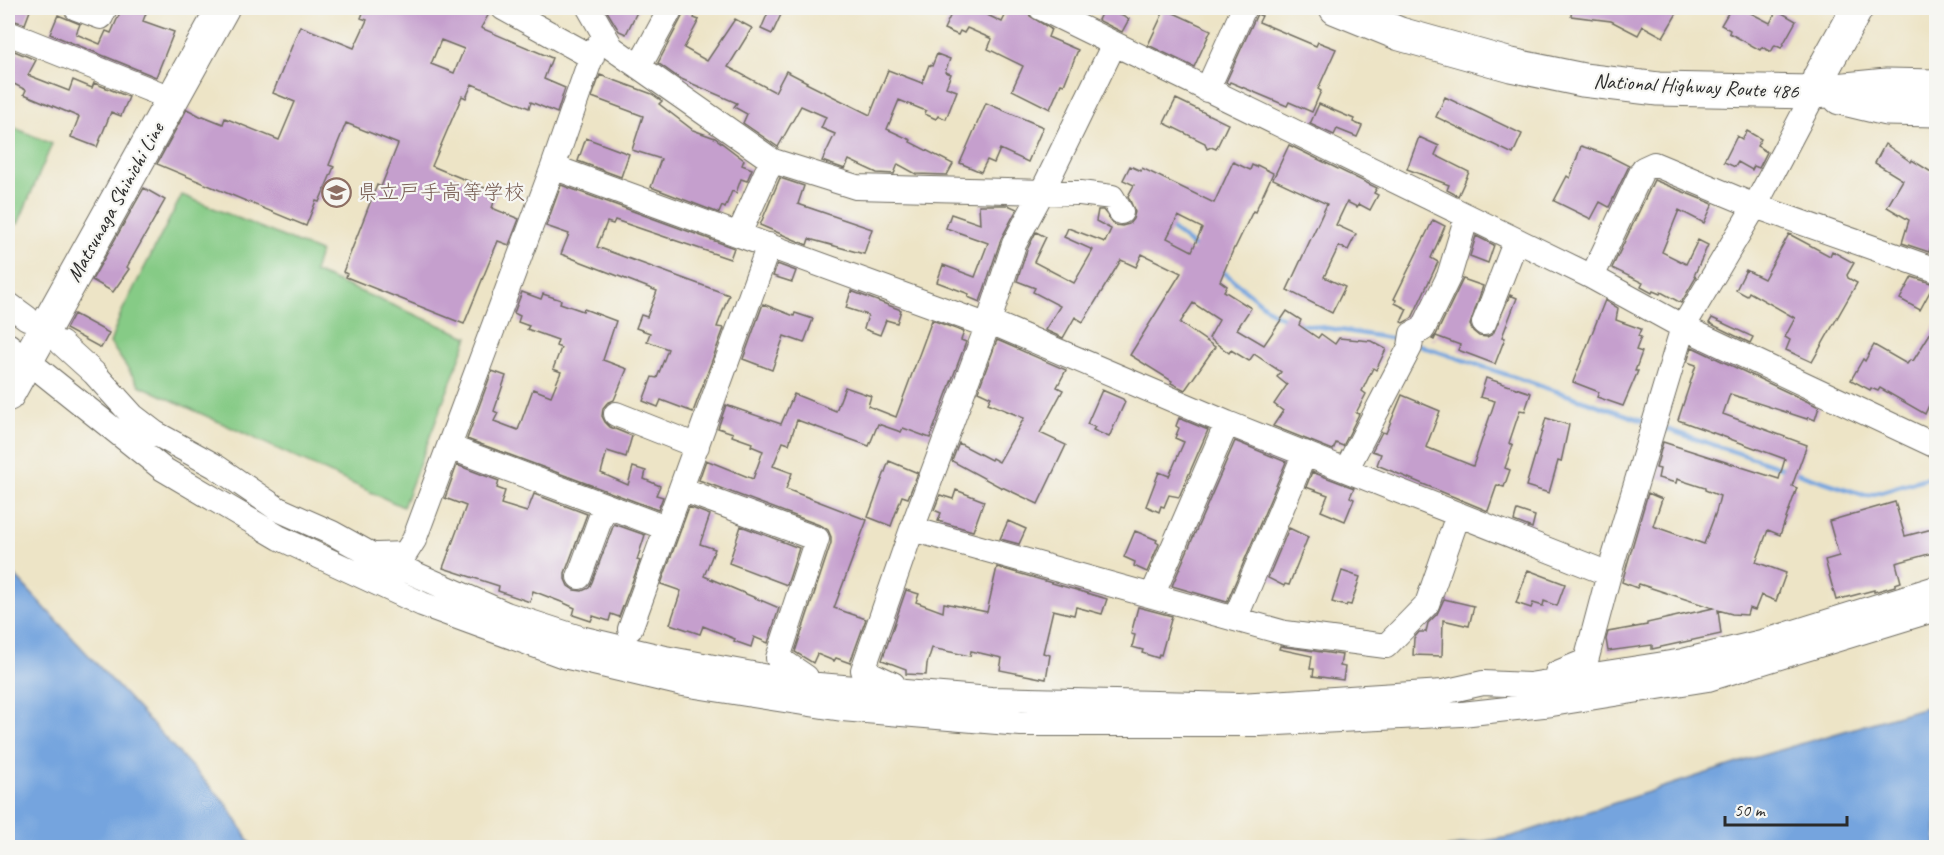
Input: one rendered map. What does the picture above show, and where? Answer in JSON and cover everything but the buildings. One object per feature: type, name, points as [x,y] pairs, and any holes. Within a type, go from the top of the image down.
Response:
[{"type":"highway","name":"National Highway Route 486","points":[[1336,8],[1400,34],[1511,65],[1583,80],[1658,89],[1815,92],[1887,85],[1936,86]]},
{"type":"highway","name":"National Highway Route 486","points":[[1815,92],[1886,109],[1936,110]]},
{"type":"main road","name":"Matsunaga Shinichi Line","points":[[15,369],[173,99],[223,8]]},
{"type":"main road","points":[[1815,92],[1819,77],[1857,8]]},
{"type":"street","points":[[76,8],[101,17],[105,8]]},
{"type":"street","points":[[503,8],[597,47],[612,48],[769,167],[856,187],[1038,199],[1080,193],[1116,205]]},
{"type":"street","points":[[280,538],[286,531],[372,555],[405,554],[414,540],[597,47],[589,8]]},
{"type":"street","points":[[639,67],[671,8]]},
{"type":"street","points":[[1041,8],[1592,277],[1683,327],[1936,446]]},
{"type":"street","points":[[1208,90],[1244,8]]},
{"type":"street","points":[[8,33],[173,99]]},
{"type":"street","points":[[909,691],[863,670],[912,529],[988,324],[1014,244],[1114,44]]},
{"type":"street","points":[[1462,714],[1469,706],[1529,685],[1586,661],[1609,574],[1683,327],[1755,206],[1815,92]]},
{"type":"street","points":[[1592,277],[1643,169],[1653,165],[1755,206],[1936,270]]},
{"type":"street","points":[[554,167],[982,324],[995,324],[1227,423],[1609,574]]},
{"type":"street","points":[[739,234],[769,167]]},
{"type":"street","points":[[1346,470],[1411,340],[1423,328],[1449,276],[1467,216]]},
{"type":"street","points":[[1484,322],[1516,240]]},
{"type":"street","points":[[630,629],[769,245]]},
{"type":"street","points":[[8,304],[27,318]]},
{"type":"street","points":[[61,343],[94,373],[133,416],[155,433],[215,466],[278,509],[332,533],[372,555],[506,614],[580,638],[664,658],[806,684],[991,699],[1240,705],[1443,692],[1483,682],[1529,685],[1683,662],[1766,641],[1936,588]]},
{"type":"street","points":[[15,369],[164,469],[280,538],[422,604],[564,656],[683,684],[842,709],[1021,724],[1259,724],[1462,714],[1552,704],[1708,679],[1936,609]]},
{"type":"street","points":[[616,414],[697,446]]},
{"type":"street","points":[[1152,596],[1227,423]]},
{"type":"street","points":[[448,447],[666,528]]},
{"type":"street","points":[[1235,619],[1305,453]]},
{"type":"street","points":[[681,489],[817,539],[778,658],[806,677],[806,684]]},
{"type":"street","points":[[579,577],[605,506]]},
{"type":"street","points":[[912,529],[1286,633],[1386,646],[1427,604],[1458,515]]},
{"type":"green space","points":[[8,125],[52,144],[18,224],[8,220]]},
{"type":"green space","points":[[182,195],[320,252],[314,272],[468,337],[403,507],[139,385],[110,343],[121,313]]},
{"type":"water","points":[[8,568],[227,805],[253,847],[8,847]]},
{"type":"water","points":[[1936,704],[1936,847],[1446,847],[1510,837],[1753,758]]},
{"type":"waterway","points":[[1167,225],[1198,250]]},
{"type":"waterway","points":[[1220,269],[1273,313],[1287,320]]},
{"type":"waterway","points":[[1295,323],[1402,340]]},
{"type":"waterway","points":[[1419,345],[1647,422]]},
{"type":"waterway","points":[[1660,427],[1867,496],[1936,475]]},
{"type":"place","name":"県立戸手高等学校","points":[[336,192]]}]
